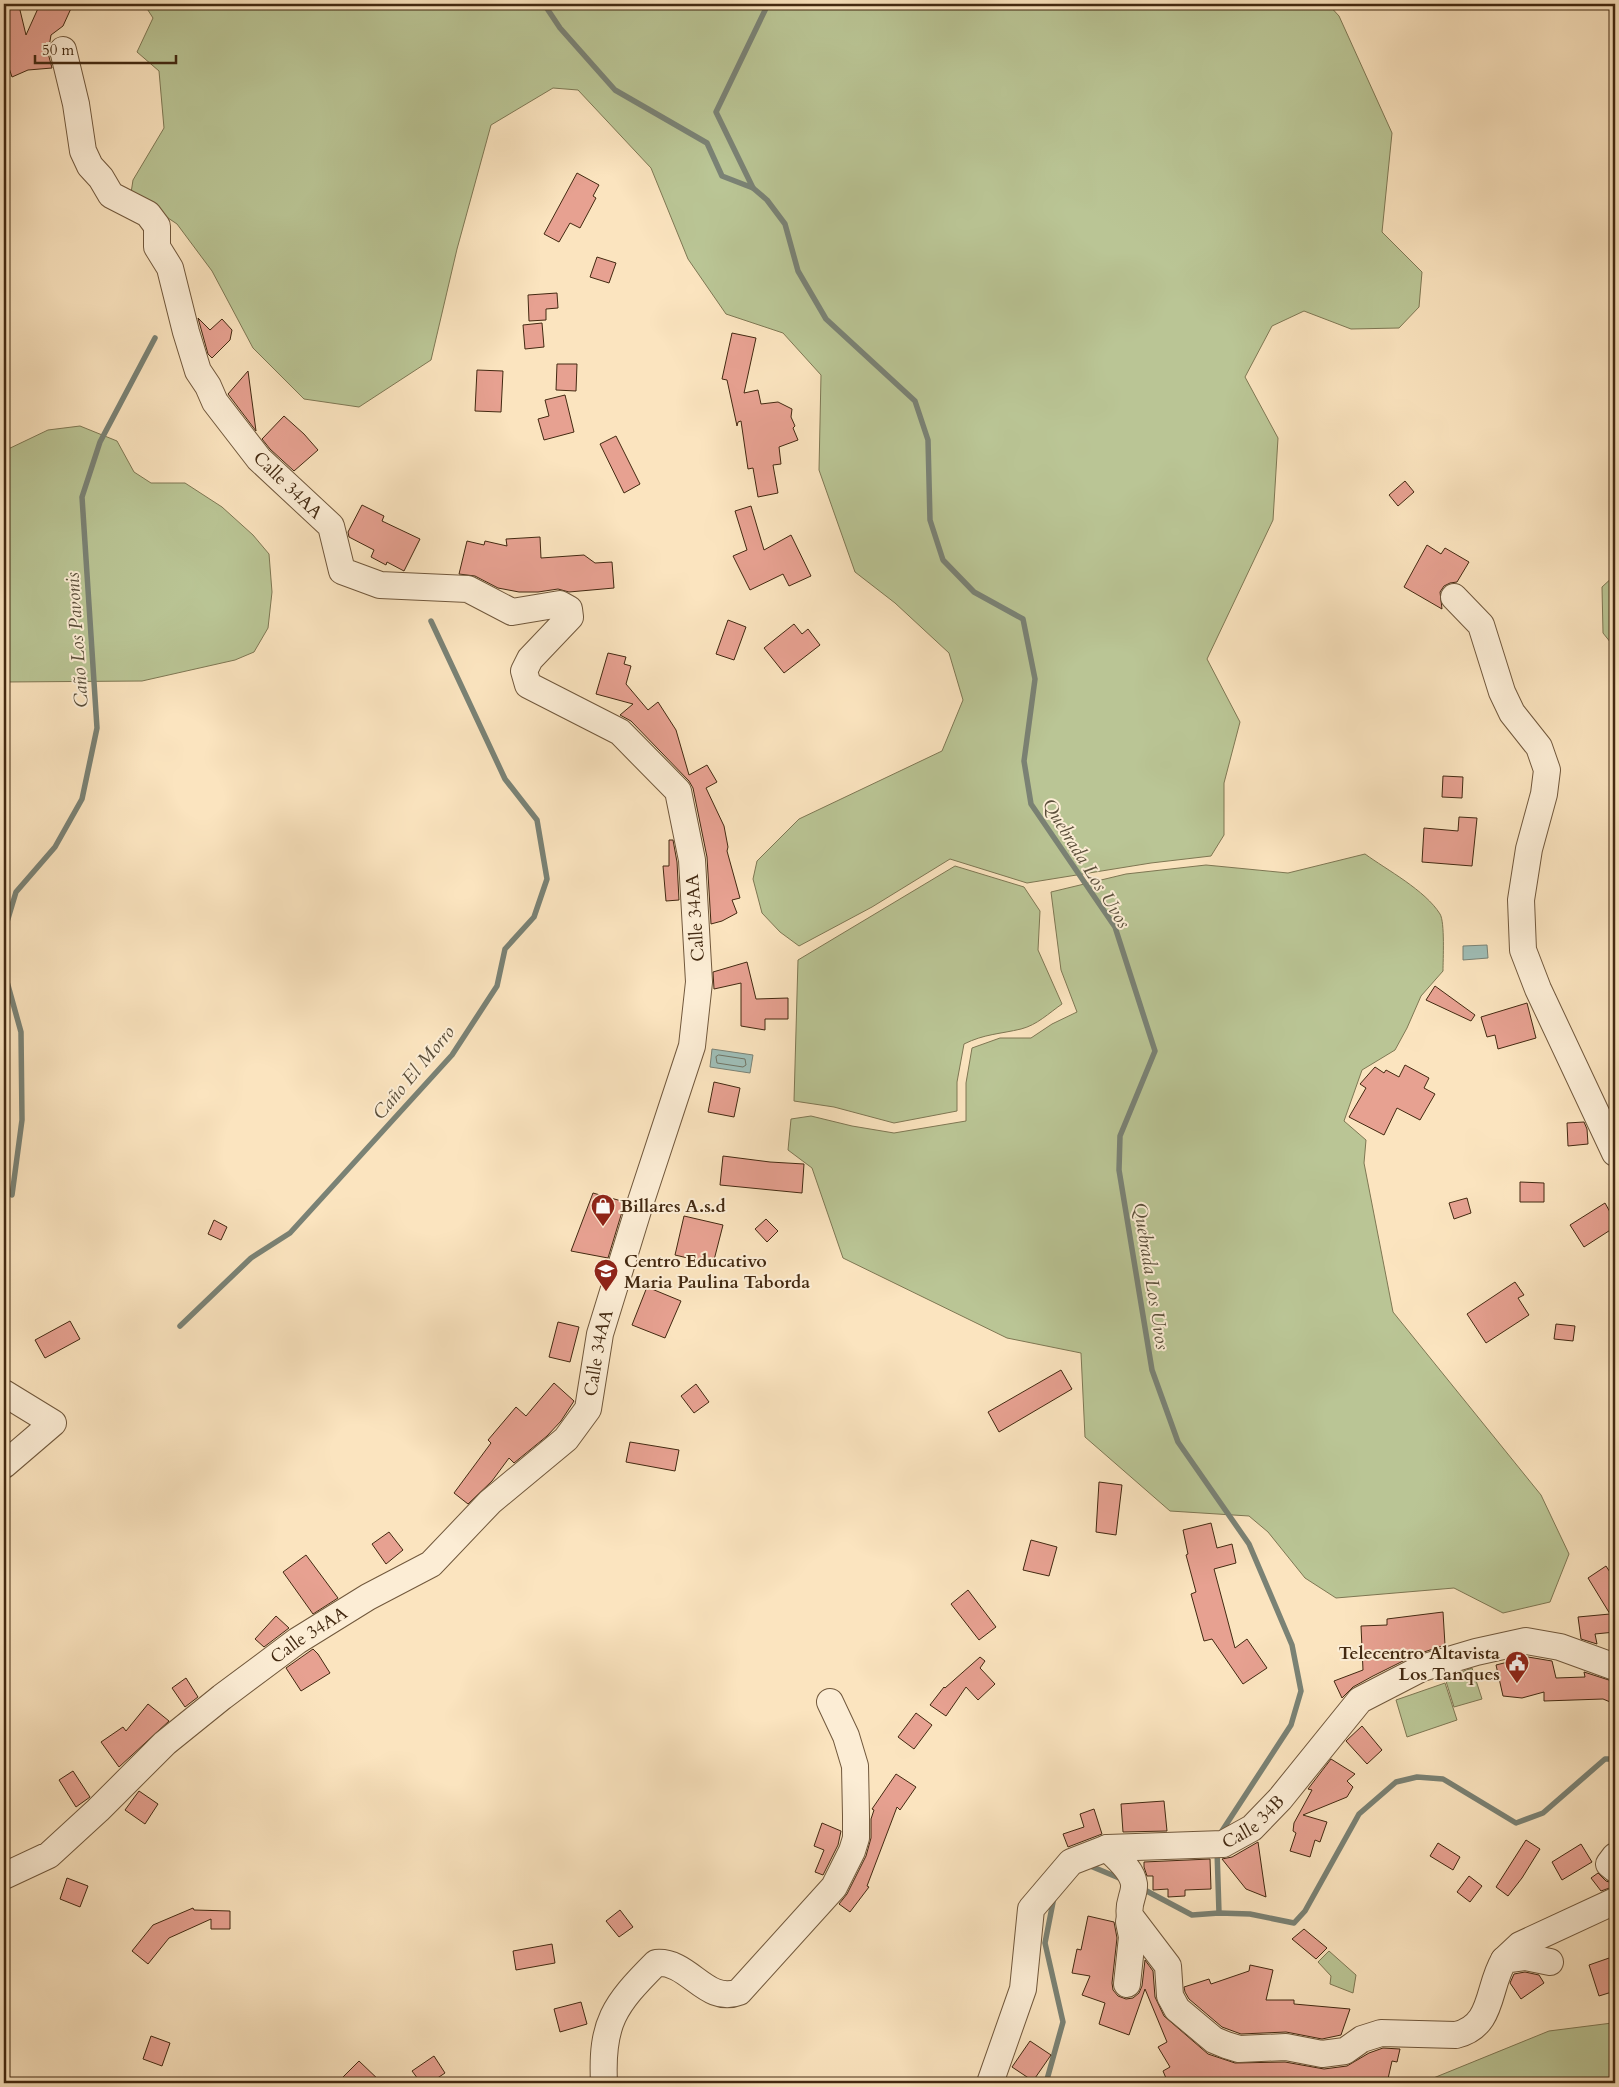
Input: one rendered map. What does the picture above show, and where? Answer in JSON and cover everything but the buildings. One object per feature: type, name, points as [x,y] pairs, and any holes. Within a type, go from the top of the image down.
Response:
[{"type":"street","name":"Calle 34AA","points":[[4,1876],[49,1855],[98,1810],[165,1743],[222,1697],[297,1641],[368,1597],[431,1564],[490,1502],[566,1439],[588,1410],[600,1334],[692,1046],[699,982],[692,860],[678,791],[620,732],[528,684],[524,671],[530,659],[570,618],[569,609],[560,604],[512,612],[468,589],[380,585],[342,571],[331,526],[259,459],[215,402],[198,370],[186,332],[170,268],[157,247],[157,226],[148,214],[111,195],[101,178],[90,166],[83,151],[76,104],[63,50]]},
{"type":"street","points":[[1454,597],[1481,625],[1502,692],[1512,712],[1539,748],[1547,770],[1544,794],[1529,849],[1521,900],[1523,950],[1538,989],[1615,1153]]},
{"type":"street","points":[[4,1393],[53,1422],[4,1466]]},
{"type":"street","name":"Calle 34B","points":[[990,2083],[1023,1989],[1031,1909],[1071,1862],[1107,1848],[1218,1844],[1252,1828],[1280,1799],[1360,1700],[1422,1668],[1476,1652],[1526,1641],[1560,1647],[1615,1667]]},
{"type":"street","points":[[604,2083],[604,2041],[614,2011],[624,1997],[656,1963],[669,1963],[680,1967],[713,1992],[720,1995],[739,1992],[834,1888],[841,1876],[856,1838],[855,1766],[846,1736],[830,1702]]},
{"type":"street","points":[[1107,1848],[1125,1866],[1134,1884],[1128,1908],[1130,1916],[1168,1966],[1170,1996],[1177,2009],[1214,2040],[1239,2049],[1286,2047],[1322,2054],[1345,2051],[1362,2039],[1381,2033],[1456,2035],[1465,2033],[1482,2019],[1495,1978],[1504,1960],[1520,1945],[1615,1901]]},
{"type":"street","points":[[1615,1856],[1609,1864],[1615,1869]]},
{"type":"street","points":[[1126,1984],[1132,1937],[1129,1922],[1130,1916]]},
{"type":"street","points":[[1504,1960],[1525,1958],[1550,1962]]},
{"type":"green space","points":[[144,4],[1328,4],[1339,16],[1392,133],[1382,232],[1422,272],[1419,307],[1399,328],[1351,329],[1304,311],[1272,326],[1245,377],[1278,438],[1273,520],[1207,659],[1240,722],[1224,783],[1224,835],[1211,856],[1151,863],[1027,883],[950,859],[872,907],[799,946],[780,932],[762,913],[753,879],[757,861],[799,819],[942,751],[963,700],[949,653],[895,603],[855,572],[819,470],[821,375],[783,333],[726,314],[688,259],[651,168],[578,90],[553,88],[491,125],[457,249],[431,360],[359,407],[304,399],[253,348],[212,271],[177,224],[131,193],[133,180],[164,128],[159,71],[137,52],[153,18]]},
{"type":"green space","points":[[80,426],[117,441],[134,472],[151,483],[185,483],[222,507],[253,535],[269,554],[272,592],[268,628],[254,652],[235,660],[142,681],[4,682],[4,451],[48,430]]},
{"type":"green space","points":[[1615,575],[1615,648],[1603,633],[1602,587]]},
{"type":"green space","points":[[1365,854],[1405,881],[1433,905],[1442,918],[1443,933],[1443,971],[1421,996],[1395,1050],[1362,1070],[1344,1121],[1366,1140],[1364,1163],[1393,1312],[1541,1495],[1569,1554],[1550,1602],[1503,1613],[1454,1588],[1336,1598],[1305,1578],[1268,1532],[1249,1516],[1170,1511],[1085,1437],[1081,1353],[1007,1338],[843,1258],[812,1168],[788,1150],[791,1119],[811,1116],[852,1126],[894,1133],[966,1121],[966,1083],[972,1048],[1000,1038],[1031,1038],[1052,1024],[1077,1012],[1061,970],[1051,892],[1126,874],[1206,865],[1288,873]]},
{"type":"green space","points":[[955,866],[1024,887],[1040,911],[1038,950],[1062,1004],[1038,1022],[1027,1027],[985,1036],[964,1044],[957,1082],[957,1111],[894,1123],[834,1107],[794,1101],[798,960]]},
{"type":"green space","points":[[1472,1668],[1482,1699],[1454,1707],[1445,1678]]},
{"type":"green space","points":[[1445,1683],[1457,1720],[1407,1737],[1396,1700]]},
{"type":"green space","points":[[1329,1951],[1356,1975],[1353,1993],[1330,1984],[1331,1976],[1318,1962]]},
{"type":"green space","points":[[1612,2023],[1615,2025],[1615,2083],[1427,2083],[1431,2079],[1549,2031]]},
{"type":"water","points":[[1487,945],[1488,958],[1463,960],[1463,946]]},
{"type":"water","points":[[712,1049],[753,1055],[750,1073],[710,1067]]},
{"type":"waterway","points":[[544,4],[560,28],[615,90],[707,143],[722,176],[753,188]]},
{"type":"waterway","name":"Quebrada Los Uvos","points":[[768,4],[716,112],[753,188],[767,200],[785,224],[798,271],[826,319],[915,401],[928,440],[930,520],[943,560],[974,592],[1023,619],[1035,679],[1024,761],[1031,804],[1115,927],[1155,1051],[1120,1136],[1119,1170],[1152,1370],[1178,1442],[1249,1544],[1292,1645],[1301,1691],[1291,1725],[1220,1834]]},
{"type":"waterway","name":"Caño Los Pavonis","points":[[4,932],[16,892],[55,847],[82,799],[97,728],[82,497],[100,442],[155,338]]},
{"type":"waterway","name":"Caño El Morro","points":[[180,1326],[251,1258],[290,1233],[452,1055],[497,986],[505,949],[534,917],[547,879],[537,820],[505,779],[431,621]]},
{"type":"waterway","name":"Caño Los Pavonis","points":[[4,971],[21,1032],[22,1120],[12,1195]]},
{"type":"waterway","points":[[1141,1888],[1192,1915],[1219,1913],[1250,1914],[1294,1923],[1305,1911],[1359,1814],[1396,1782],[1417,1777],[1443,1779],[1516,1823],[1543,1813],[1605,1759],[1615,1759]]},
{"type":"waterway","name":"Quebrada Los Uvos","points":[[1217,1850],[1219,1913]]},
{"type":"waterway","points":[[1088,1865],[1124,1880]]},
{"type":"waterway","points":[[1046,2083],[1063,2022],[1045,1943],[1054,1897]]},
{"type":"place","name":"Billares A.s.d","points":[[603,1227]]},
{"type":"place","name":"Centro Educativo Maria Paulina Taborda","points":[[606,1292]]},
{"type":"place","name":"Telecentro Altavista Los Tanques","points":[[1517,1684]]}]
